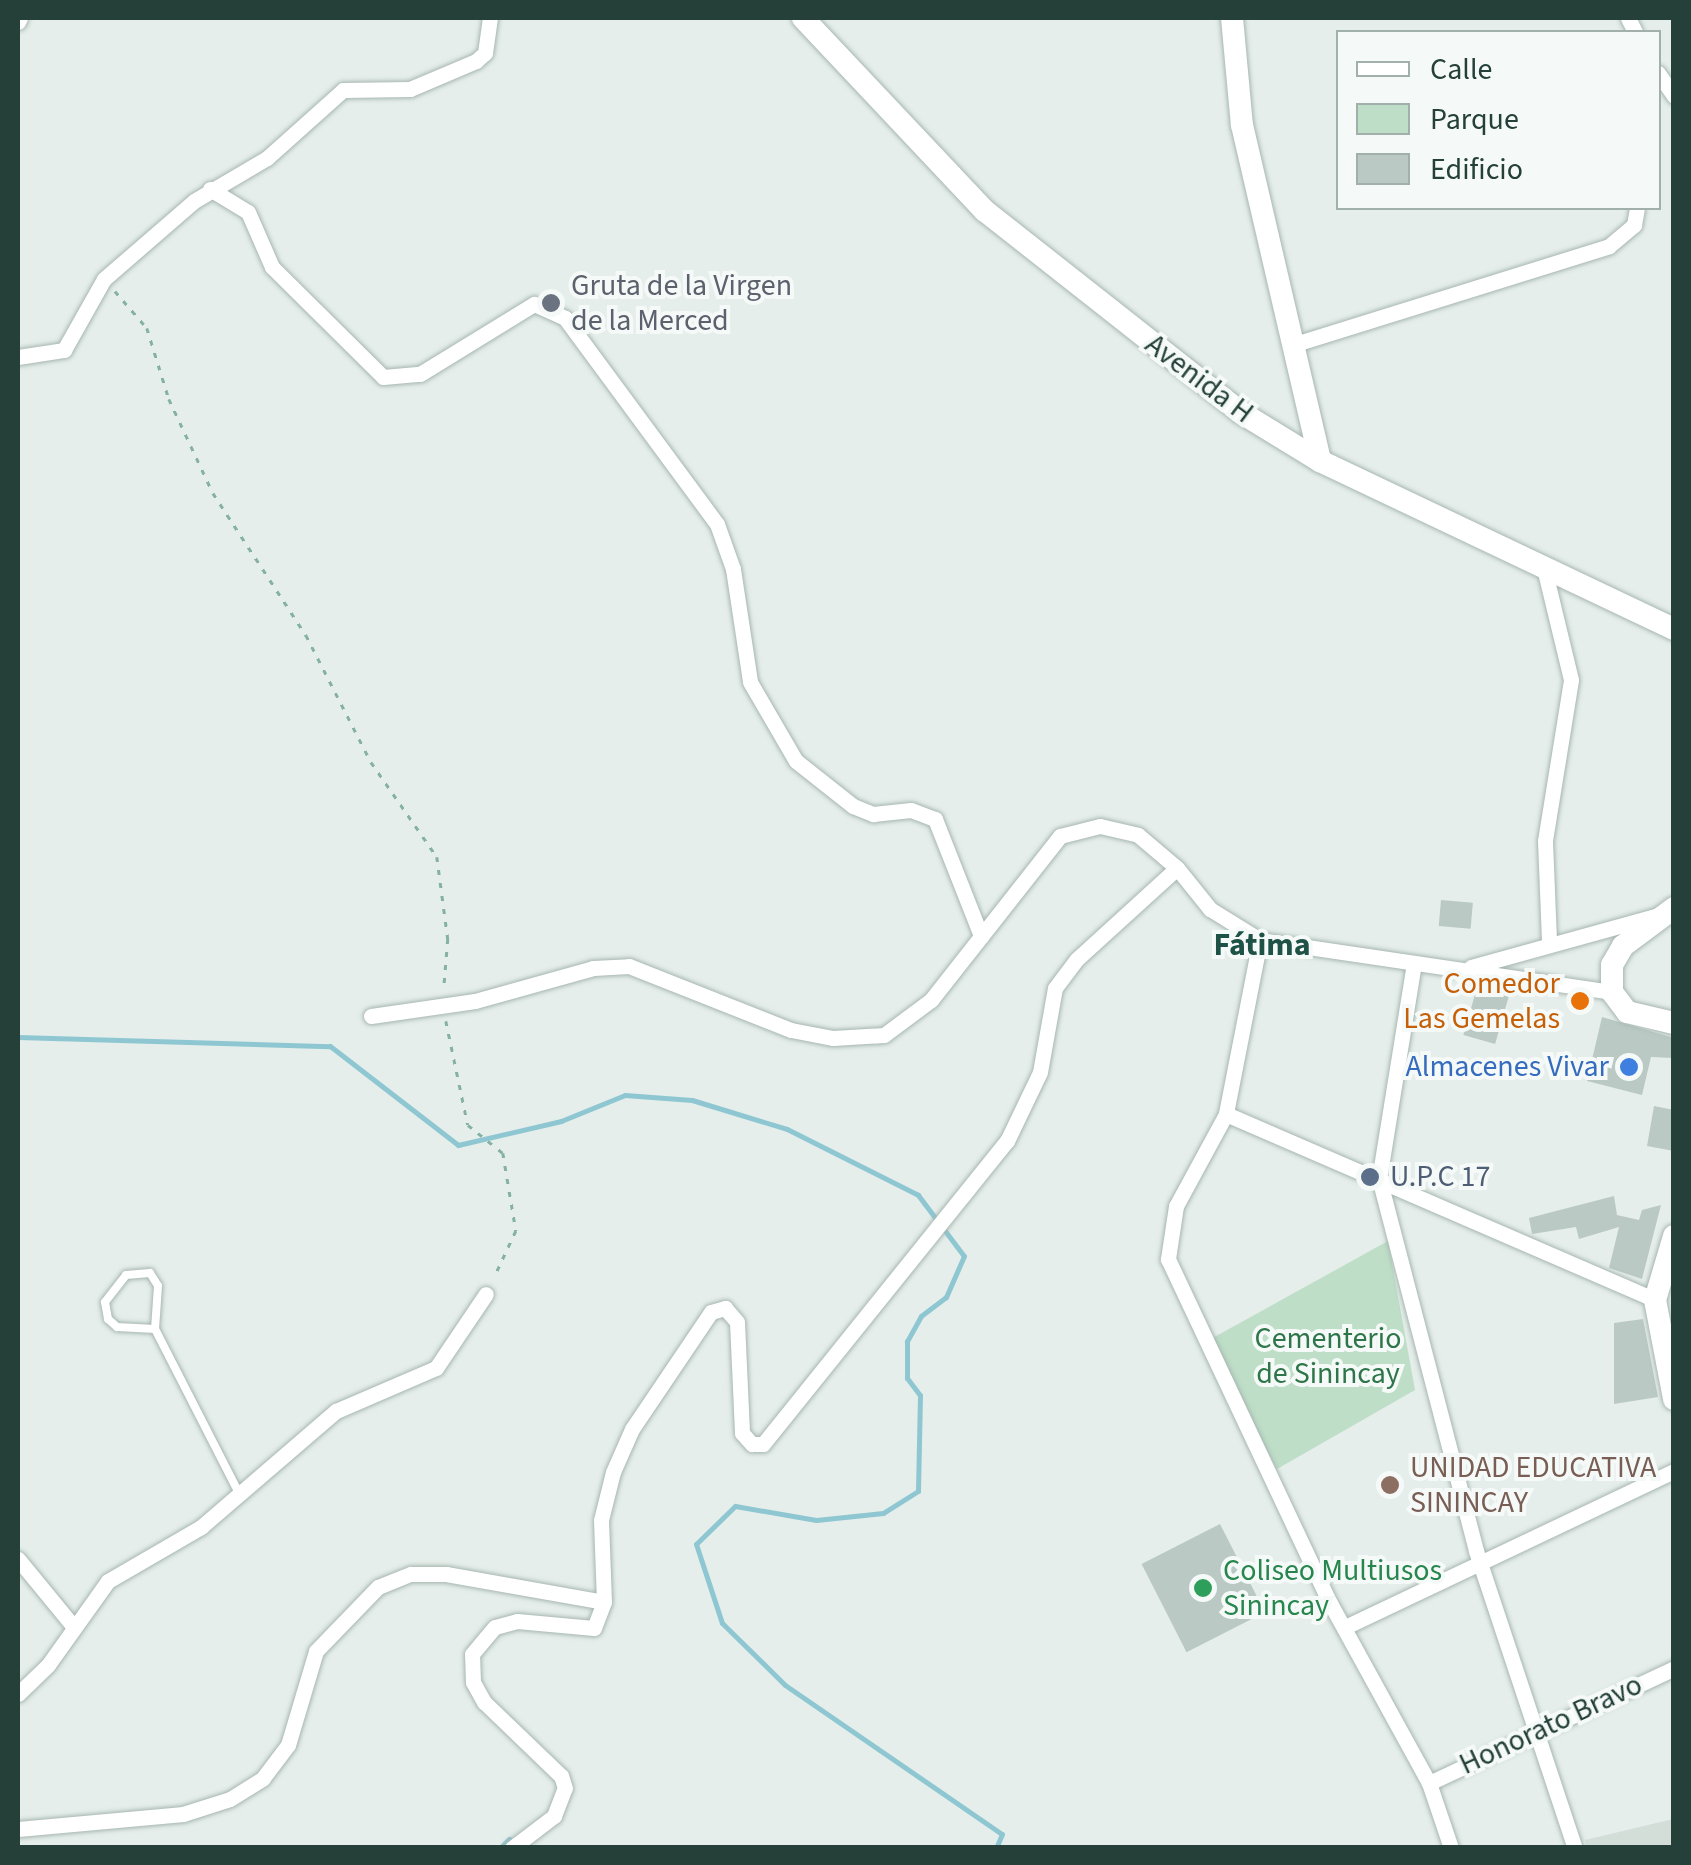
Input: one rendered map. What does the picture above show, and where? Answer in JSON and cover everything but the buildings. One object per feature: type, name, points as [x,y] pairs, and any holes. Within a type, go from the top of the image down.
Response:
[{"type":"street","points":[[18,357],[64,350],[104,278],[210,188],[267,158],[343,90],[410,90],[476,61],[485,53],[490,18]]},
{"type":"street","name":"Avenida H","points":[[803,18],[986,211],[1240,412],[1320,462],[1674,629]]},
{"type":"street","points":[[1232,18],[1242,126],[1320,462]]},
{"type":"street","points":[[210,188],[248,212],[272,268],[382,377],[420,374],[534,304],[565,318],[716,524],[733,569],[750,682],[796,761],[853,806],[873,814],[911,810],[935,819],[948,840],[981,936]]},
{"type":"street","points":[[1292,344],[1609,246],[1634,225],[1637,210]]},
{"type":"street","points":[[1544,568],[1571,680],[1545,841],[1549,942]]},
{"type":"street","points":[[370,1016],[442,1007],[593,968],[629,966],[791,1030],[834,1038],[884,1035],[931,1000],[1060,836],[1100,826],[1138,835],[1176,868],[1210,909],[1260,940],[1414,963],[1471,967],[1612,992]]},
{"type":"street","points":[[512,1848],[554,1816],[565,1788],[561,1776],[484,1702],[472,1682],[472,1654],[495,1627],[517,1621],[594,1628],[604,1602],[601,1520],[612,1472],[632,1429],[711,1312],[725,1308],[737,1322],[742,1433],[752,1444],[763,1444],[952,1212],[1026,1106],[1056,988],[1101,935],[1176,868]]},
{"type":"street","points":[[1471,967],[1668,911]]},
{"type":"street","points":[[1668,911],[1623,946],[1612,965],[1612,992],[1627,1012],[1674,1023]]},
{"type":"street","points":[[1260,940],[1226,1114],[1176,1206],[1168,1259],[1345,1627],[1429,1783],[1451,1848]]},
{"type":"street","points":[[1414,963],[1379,1178],[1482,1564],[1576,1848]]},
{"type":"street","points":[[1226,1114],[1655,1300]]},
{"type":"street","points":[[1674,1236],[1655,1300],[1674,1399]]},
{"type":"street","points":[[18,1694],[48,1664],[72,1626],[108,1582],[201,1528],[336,1411],[436,1368],[486,1294]]},
{"type":"street","points":[[1345,1627],[1674,1471]]},
{"type":"street","points":[[18,1560],[72,1626]]},
{"type":"street","points":[[18,1830],[183,1814],[230,1799],[263,1778],[288,1745],[316,1652],[378,1586],[411,1574],[604,1602]]},
{"type":"street","name":"Honorato Bravo","points":[[1429,1783],[1674,1668]]},
{"type":"lane","points":[[155,1328],[117,1327],[108,1319],[105,1302],[126,1275],[150,1273],[158,1286],[155,1328],[240,1493]]},
{"type":"path","points":[[104,278],[147,328],[169,399],[213,493],[306,635],[371,762],[437,857],[448,940],[442,1007],[468,1125],[503,1153],[516,1231],[486,1294]]},
{"type":"shaded area","points":[[1673,1819],[1673,1847],[1587,1847],[1585,1840]]},
{"type":"green space","name":"Cementerio de Sinincay","points":[[1388,1241],[1415,1390],[1277,1469],[1209,1340]]},
{"type":"waterway","points":[[18,1037],[330,1046],[458,1145],[561,1121],[625,1095],[692,1100],[787,1129],[918,1195],[964,1256],[946,1297],[921,1316],[907,1341],[907,1378],[920,1395],[918,1491],[883,1513],[816,1520],[735,1506],[696,1544],[722,1623],[785,1685],[1002,1834],[996,1848]]},
{"type":"waterway","points":[[500,1848],[509,1839]]},
{"type":"place","name":"Gruta de la Virgen de la Merced","points":[[551,303]]},
{"type":"place","name":"Comedor Las Gemelas","points":[[1580,1001]]},
{"type":"place","name":"Almacenes Vivar","points":[[1629,1067]]},
{"type":"place","name":"U.P.C 17","points":[[1370,1177]]},
{"type":"place","name":"UNIDAD EDUCATIVA SININCAY","points":[[1390,1485]]},
{"type":"place","name":"Coliseo Multiusos Sinincay","points":[[1203,1588]]},
{"type":"district","name":"Fátima","points":[[1262,945]]}]
